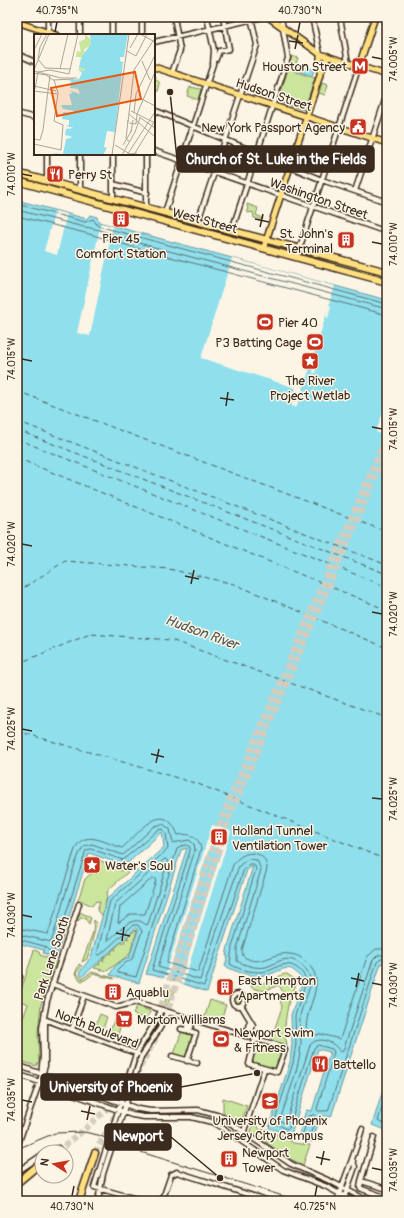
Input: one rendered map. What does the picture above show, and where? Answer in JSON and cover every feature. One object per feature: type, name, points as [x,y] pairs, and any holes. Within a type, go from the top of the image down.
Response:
[{"type":"highway","name":"West Street","points":[[17,173],[387,272]]},
{"type":"highway","name":"West Street","points":[[17,181],[297,256],[387,282]]},
{"type":"highway","points":[[80,1201],[95,1153]]},
{"type":"highway","points":[[17,1183],[34,1169]]},
{"type":"main road","points":[[268,17],[320,54],[387,75]]},
{"type":"main road","points":[[359,66],[375,17]]},
{"type":"main road","points":[[17,22],[48,34]]},
{"type":"main road","points":[[320,54],[320,75]]},
{"type":"main road","points":[[264,247],[320,75],[328,56]]},
{"type":"main road","name":"Hudson Street","points":[[155,67],[387,143]]},
{"type":"street","points":[[48,17],[48,34]]},
{"type":"street","points":[[80,17],[80,34]]},
{"type":"street","points":[[112,17],[112,34]]},
{"type":"street","points":[[142,17],[142,34]]},
{"type":"street","points":[[172,73],[180,50],[174,17]]},
{"type":"street","points":[[207,17],[214,50],[213,64]]},
{"type":"street","points":[[165,212],[213,64],[219,51],[229,49],[223,17]]},
{"type":"street","points":[[155,42],[252,18],[263,17]]},
{"type":"street","points":[[232,230],[288,58],[281,17]]},
{"type":"street","points":[[312,17],[320,54]]},
{"type":"street","points":[[340,17],[348,63]]},
{"type":"street","points":[[198,221],[257,45],[252,18]]},
{"type":"street","points":[[17,54],[34,62]]},
{"type":"street","points":[[297,256],[359,66]]},
{"type":"street","points":[[355,191],[387,94]]},
{"type":"street","points":[[155,110],[322,180],[387,202]]},
{"type":"street","points":[[17,113],[34,118]]},
{"type":"street","name":"Washington Street","points":[[155,150],[387,232]]},
{"type":"street","points":[[47,155],[47,180]]},
{"type":"street","points":[[80,155],[80,189]]},
{"type":"street","points":[[113,155],[113,198]]},
{"type":"street","points":[[146,155],[146,207]]},
{"type":"street","points":[[113,184],[147,193]]},
{"type":"street","name":"Park Lane South","points":[[17,1147],[41,1074],[43,1057],[42,1032],[52,984],[79,904]]},
{"type":"street","points":[[17,974],[20,977],[17,989]]},
{"type":"street","points":[[52,984],[118,1008],[134,1002],[283,1047],[285,1050],[277,1072],[264,1070],[248,1063],[255,1039]]},
{"type":"street","points":[[72,1029],[84,996]]},
{"type":"street","points":[[241,1005],[250,1021],[247,1037]]},
{"type":"street","points":[[144,1201],[94,1187],[117,1110],[137,1053],[154,1026],[161,1010]]},
{"type":"street","points":[[98,1201],[100,1188],[141,1057],[160,1028],[167,1012]]},
{"type":"street","name":"North Boulevard","points":[[44,1019],[137,1053],[141,1057]]},
{"type":"street","points":[[188,1031],[192,1019]]},
{"type":"street","points":[[181,1028],[196,1033],[187,1061]]},
{"type":"street","points":[[172,1056],[187,1061],[197,1062]]},
{"type":"street","points":[[17,1065],[126,1105],[147,1110],[171,1109],[206,1112],[223,1118],[244,1131],[278,1157],[368,1201]]},
{"type":"street","points":[[244,1131],[264,1070]]},
{"type":"street","points":[[17,1074],[123,1112],[144,1117],[188,1117],[209,1121],[222,1128],[283,1170],[340,1194],[343,1199],[353,1201]]},
{"type":"street","points":[[337,1201],[349,1166],[353,1161],[362,1129]]},
{"type":"street","points":[[374,1137],[360,1188],[387,1198]]},
{"type":"street","points":[[17,1172],[34,1160]]},
{"type":"street","points":[[343,1199],[354,1167],[353,1161]]},
{"type":"street","points":[[162,1201],[171,1175],[177,1172],[269,1201]]},
{"type":"street","points":[[361,1181],[387,1189]]},
{"type":"green space","points":[[292,56],[298,58],[293,71],[315,78],[304,110],[278,102]]},
{"type":"green space","points":[[155,79],[160,83],[158,92],[155,94]]},
{"type":"green space","points":[[322,83],[328,85],[325,95],[319,93]]},
{"type":"green space","points":[[190,87],[201,89],[198,100],[187,96]]},
{"type":"green space","points":[[17,176],[73,191],[72,193],[17,178]]},
{"type":"green space","points":[[83,193],[137,208],[136,210],[82,195]]},
{"type":"green space","points":[[247,204],[258,208],[256,215],[263,218],[262,220],[254,218],[253,212],[248,213]]},
{"type":"green space","points":[[153,212],[192,223],[192,225],[152,214]]},
{"type":"green space","points":[[304,255],[349,265],[349,268]]},
{"type":"green space","points":[[352,266],[387,276],[387,277],[352,269]]},
{"type":"green space","points":[[97,859],[122,871],[124,868],[128,872],[108,890],[103,916],[97,911],[100,902],[96,901],[92,906],[80,900],[76,906],[85,879],[94,871]]},
{"type":"green space","points":[[80,912],[91,918],[89,924],[85,918],[81,918],[77,922]]},
{"type":"green space","points":[[94,920],[97,923],[87,959],[82,962],[93,932]]},
{"type":"green space","points":[[136,930],[134,940],[132,941],[130,954],[107,971],[94,968],[98,964],[100,965],[99,963],[102,960],[104,961],[103,959],[110,953],[112,954],[111,952],[114,949],[116,950],[115,948],[122,942],[125,942],[124,941],[127,938],[129,939],[127,937]]},
{"type":"green space","points":[[34,950],[39,952],[40,955],[57,961],[52,971],[41,1005],[38,1032],[39,1061],[36,1066],[17,1060],[17,1017],[23,1018],[28,1004],[18,1000]]},
{"type":"green space","points":[[79,964],[82,966],[76,973],[82,979],[92,972],[114,979],[93,974],[81,981],[75,974]]},
{"type":"green space","points":[[287,974],[293,978],[296,984],[289,1000],[287,1012],[285,1027],[286,1045],[271,1040],[282,1007],[280,1000],[285,996],[279,985],[264,991],[252,988],[250,983],[245,982],[247,980],[256,983],[266,983],[273,981],[281,975]]},
{"type":"green space","points":[[167,987],[175,991],[166,1006],[164,1005],[169,989],[166,988]]},
{"type":"green space","points":[[238,995],[243,1000],[238,1005],[233,1000]]},
{"type":"green space","points":[[210,1000],[226,1005],[220,1023],[204,1019]]},
{"type":"green space","points":[[137,1006],[150,1011],[148,1019],[144,1019],[133,1014]]},
{"type":"green space","points":[[100,1014],[107,1017],[102,1032],[94,1029]]},
{"type":"green space","points":[[160,1016],[164,1017],[162,1023],[142,1050],[140,1048]]},
{"type":"green space","points":[[114,1020],[122,1022],[117,1037],[109,1034]]},
{"type":"green space","points":[[184,1032],[193,1036],[187,1058],[176,1057],[174,1054],[181,1033]]},
{"type":"green space","points":[[258,1042],[282,1050],[275,1069],[252,1062]]},
{"type":"green space","points":[[223,1098],[247,1106],[242,1121],[239,1122],[223,1113]]},
{"type":"green space","points":[[253,1124],[257,1125],[260,1130],[267,1129],[272,1133],[290,1137],[290,1141],[293,1143],[310,1145],[303,1165],[286,1157],[251,1131]]},
{"type":"water","points":[[297,64],[314,70],[312,76],[295,70]]},
{"type":"water","name":"Hudson River","points":[[17,200],[87,219],[90,215],[97,217],[99,222],[387,300],[387,964],[381,963],[331,1117],[321,1115],[312,1142],[298,1137],[306,1110],[312,1111],[330,1052],[318,1049],[291,1135],[269,1128],[290,1062],[292,1044],[291,1015],[301,986],[301,979],[292,969],[287,968],[261,976],[243,973],[225,966],[228,956],[226,956],[228,946],[253,866],[247,870],[207,992],[167,978],[146,974],[187,848],[181,850],[139,983],[110,975],[117,964],[128,957],[129,958],[138,930],[136,928],[82,977],[79,973],[91,957],[107,899],[164,847],[162,832],[130,861],[123,865],[89,853],[56,958],[43,953],[44,950],[17,943]]},
{"type":"water","points":[[387,1077],[387,1128],[386,1130],[372,1125]]},
{"type":"pier","points":[[55,211],[67,214],[57,255],[44,251]]},
{"type":"pier","points":[[101,223],[113,226],[90,336],[77,333]]},
{"type":"pier","name":"Pier 40","points":[[232,258],[335,286],[329,304],[331,307],[328,318],[326,317],[329,305],[310,367],[317,368],[316,373],[313,373],[314,369],[310,368],[296,408],[291,405],[296,388],[201,358]]},
{"type":"pier","points":[[387,401],[384,418],[387,420],[387,424],[384,423],[382,429],[387,431],[387,436],[376,432]]},
{"type":"pier","points":[[212,825],[231,831],[183,984],[180,982],[222,849],[210,845],[167,978],[164,979]]},
{"type":"ferry route","points":[[17,391],[387,532]]},
{"type":"ferry route","points":[[17,421],[387,565]]},
{"type":"ferry route","points":[[17,430],[387,574]]},
{"type":"ferry route","points":[[17,439],[387,587]]},
{"type":"ferry route","points":[[17,458],[387,610]]},
{"type":"ferry route","points":[[17,592],[65,561],[169,569],[234,584],[387,648]]},
{"type":"ferry route","points":[[17,664],[90,634],[171,640],[387,718]]},
{"type":"ferry route","points":[[17,731],[198,784],[387,860]]},
{"type":"tunnel","points":[[158,1015],[222,817],[378,456],[387,430]]},
{"type":"tunnel","points":[[166,1017],[230,815],[387,451]]},
{"type":"tunnel","points":[[136,1075],[158,1034]]},
{"type":"tunnel","points":[[67,1144],[108,1108],[130,1069]]},
{"type":"tunnel","points":[[95,1153],[132,1083]]},
{"type":"tram line","points":[[17,1149],[55,1133],[84,1132],[98,1135],[131,1149],[283,1196],[294,1201]]},
{"type":"place","name":"Houston Street","points":[[360,66]]},
{"type":"place","name":"Church of St. Luke in the Fields","points":[[170,92]]},
{"type":"place","name":"New York Passport Agency","points":[[358,127]]},
{"type":"place","name":"Perry St","points":[[55,174]]},
{"type":"place","name":"Pier 45 Comfort Station","points":[[121,219]]},
{"type":"place","name":"St. John's Terminal","points":[[346,240]]},
{"type":"place","name":"Pier 40","points":[[265,322]]},
{"type":"place","name":"P3 Batting Cage","points":[[315,342]]},
{"type":"place","name":"The River Project Wetlab","points":[[310,361]]},
{"type":"place","name":"Holland Tunnel Ventilation Tower","points":[[219,837]]},
{"type":"place","name":"Water's Soul","points":[[92,865]]},
{"type":"place","name":"East Hampton Apartments","points":[[225,987]]},
{"type":"place","name":"Aquablu","points":[[113,992]]},
{"type":"place","name":"Morton Williams","points":[[124,1019]]},
{"type":"place","name":"Newport Swim & Fitness","points":[[221,1039]]},
{"type":"place","name":"Battello","points":[[320,1064]]},
{"type":"place","name":"University of Phoenix","points":[[257,1073]]},
{"type":"place","name":"University of Phoenix Jersey City Campus","points":[[270,1101]]},
{"type":"place","name":"Newport Tower","points":[[229,1159]]},
{"type":"place","name":"Newport","points":[[220,1178]]}]
